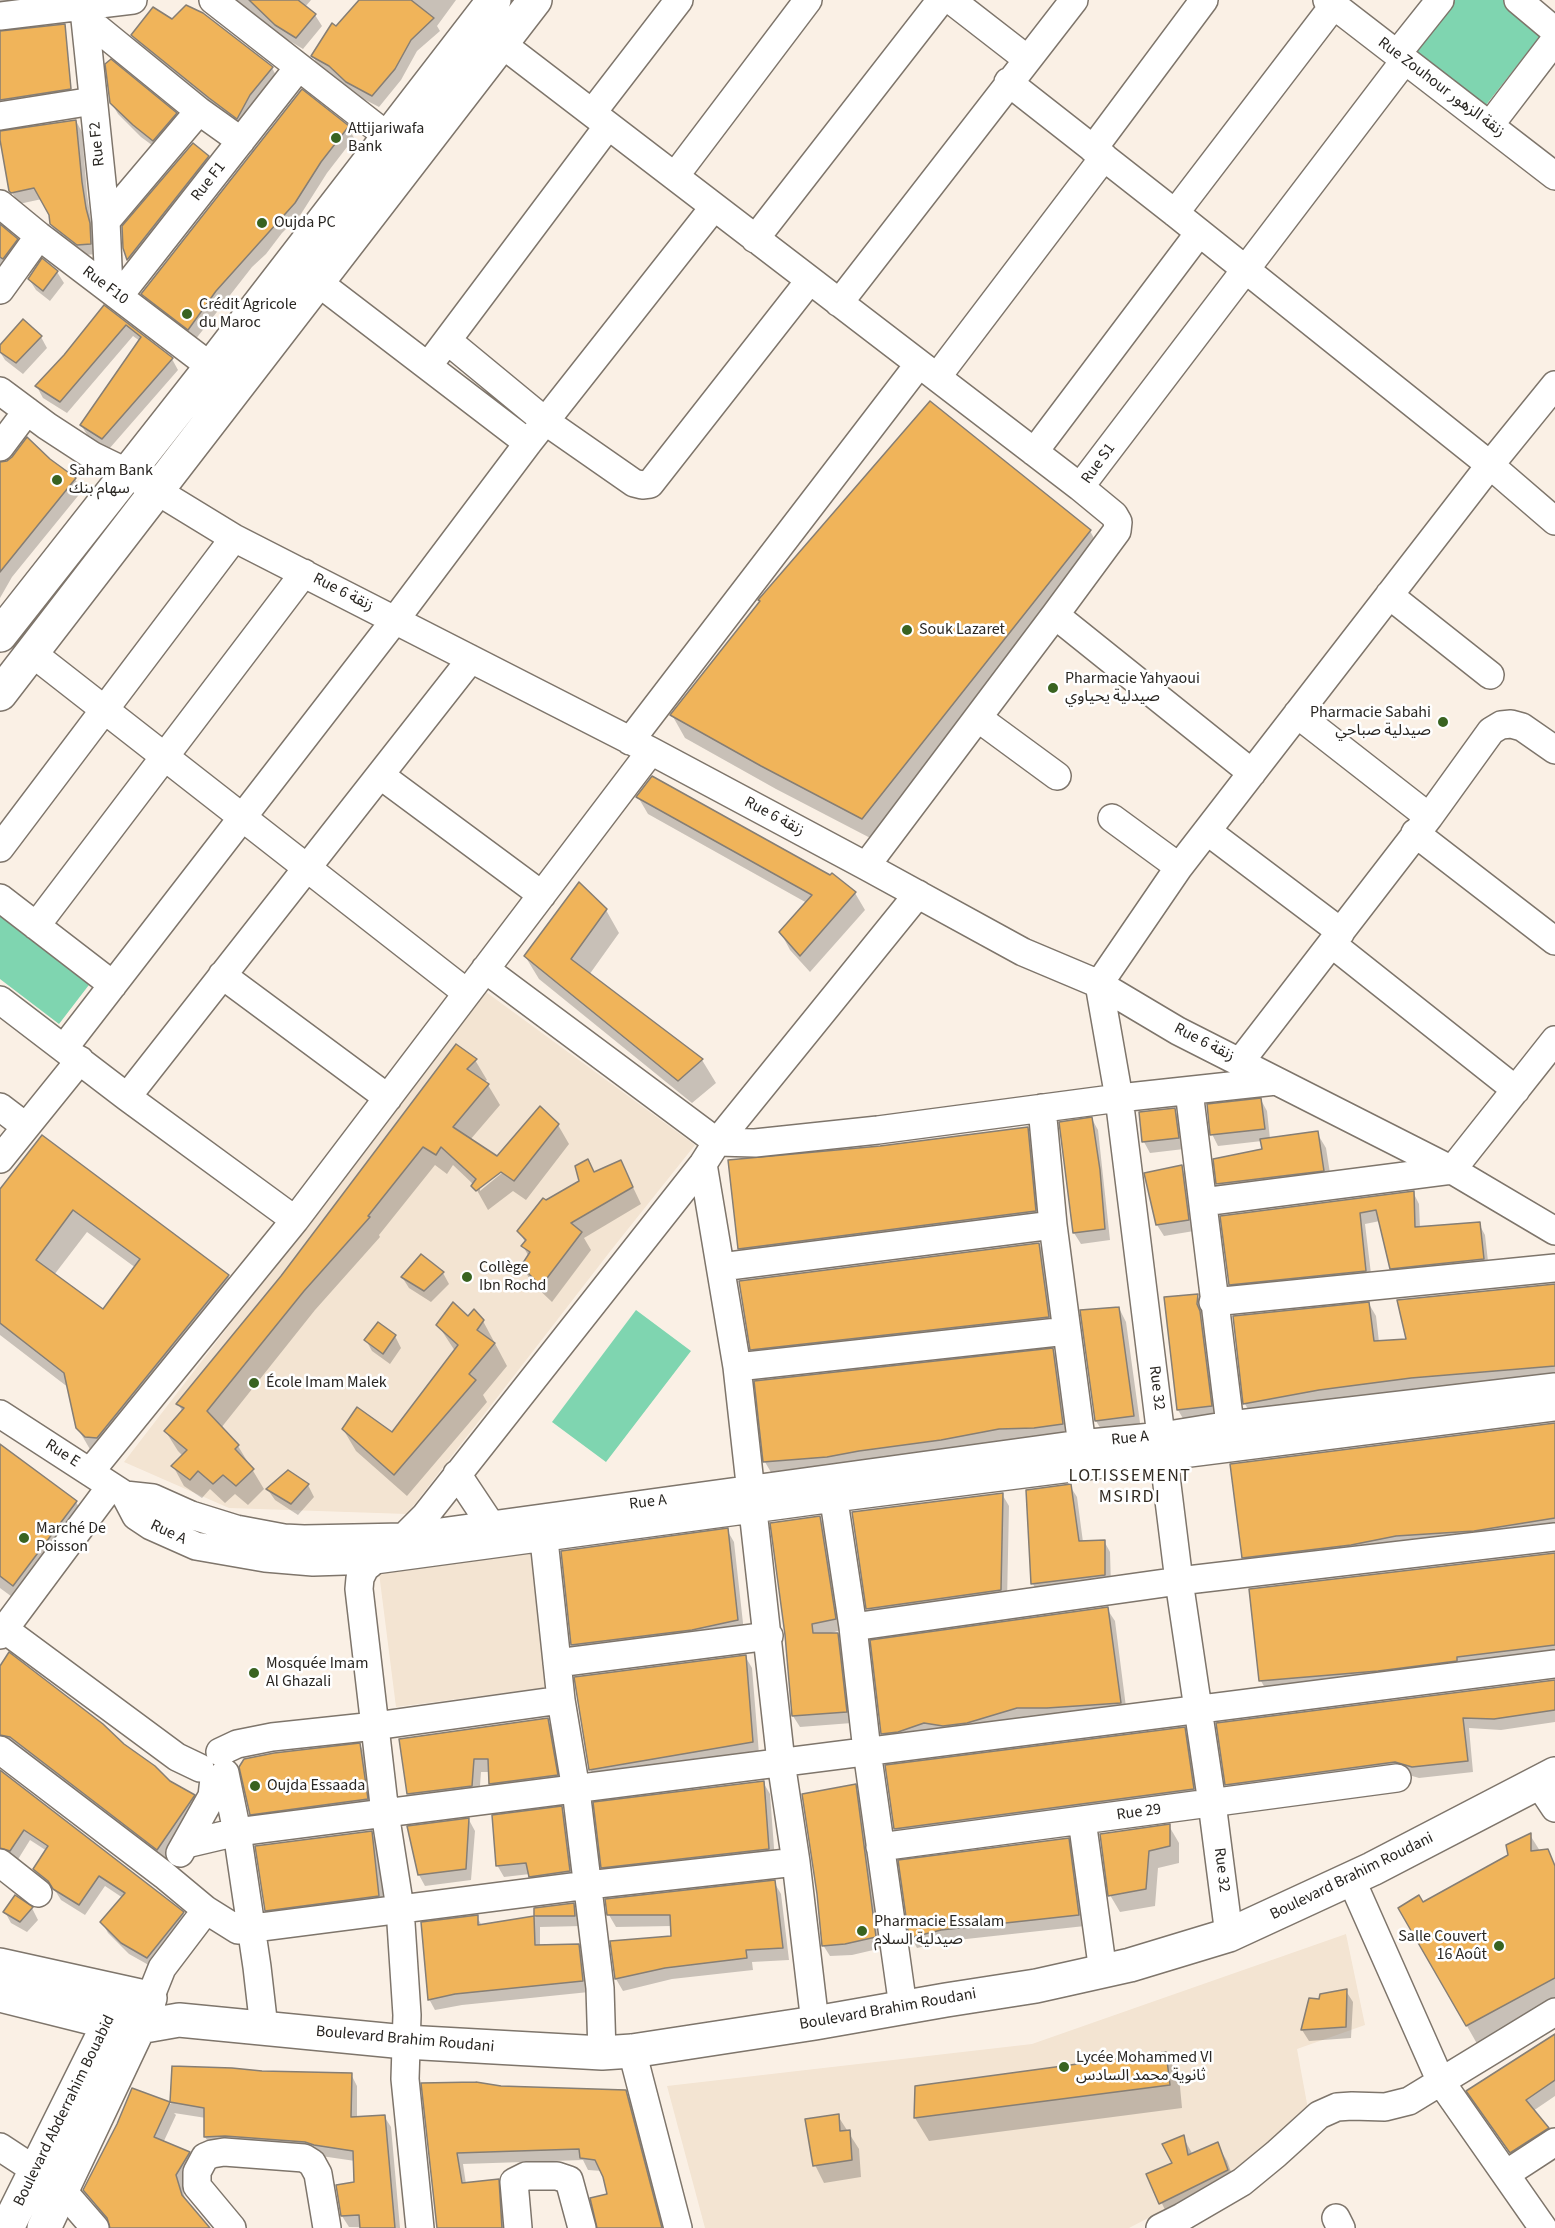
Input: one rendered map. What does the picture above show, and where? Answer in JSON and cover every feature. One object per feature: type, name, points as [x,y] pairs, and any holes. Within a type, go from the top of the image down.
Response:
[{"type":"main road","points":[[0,694],[535,0]]},
{"type":"main road","points":[[1,632],[211,367],[484,12]]},
{"type":"main road","name":"Boulevard Brahim Roudani","points":[[0,1995],[130,2010],[178,2020],[405,2042],[617,2052],[815,2024],[903,2007],[1036,1986],[1103,1972],[1229,1935],[1550,1789]]},
{"type":"main road","name":"Boulevard Brahim Roudani","points":[[0,1965],[130,2010]]},
{"type":"main road","name":"Boulevard Abderrahim Bouabid","points":[[7,2228],[35,2170],[130,2010]]},
{"type":"main road","name":"Boulevard Abderrahim Bouabid","points":[[44,2228],[62,2190],[130,2010]]},
{"type":"street","points":[[0,16],[84,8],[133,0]]},
{"type":"street","points":[[213,0],[415,157]]},
{"type":"street","points":[[428,366],[600,120],[680,0]]},
{"type":"street","points":[[675,177],[808,0]]},
{"type":"street","points":[[755,238],[941,0]]},
{"type":"street","points":[[951,0],[1027,59]]},
{"type":"street","points":[[839,303],[1008,82],[1074,0]]},
{"type":"street","points":[[215,1768],[177,1757],[1,1630],[108,1484],[295,1220],[542,894],[640,746],[1098,153],[1204,0]]},
{"type":"street","name":"Rue S1","points":[[866,866],[1117,531],[1118,522],[1114,515],[1080,487],[1246,271],[1440,0]]},
{"type":"street","points":[[1518,0],[1555,31]]},
{"type":"street","points":[[1175,213],[1330,3]]},
{"type":"street","name":"Rue Zouhour زنقة الزهور","points":[[1330,3],[1555,176]]},
{"type":"street","points":[[84,8],[199,111],[241,141]]},
{"type":"street","name":"Rue F2","points":[[84,8],[114,292]]},
{"type":"street","points":[[484,12],[501,44],[1080,487]]},
{"type":"street","points":[[1491,125],[1555,40]]},
{"type":"street","name":"Rue F1","points":[[114,292],[241,141],[298,68]]},
{"type":"street","points":[[1008,82],[1490,465],[1555,521]]},
{"type":"street","points":[[0,116],[93,100]]},
{"type":"street","points":[[106,221],[199,111]]},
{"type":"street","name":"Rue F10","points":[[0,204],[237,387]]},
{"type":"street","points":[[0,1159],[25,1126],[72,1054],[113,985],[395,620],[545,421],[714,207]]},
{"type":"street","points":[[1034,452],[1199,233]]},
{"type":"street","points":[[0,290],[39,236]]},
{"type":"street","points":[[291,262],[528,444]]},
{"type":"street","points":[[448,340],[545,421],[633,483],[642,485],[650,483],[810,280]]},
{"type":"street","points":[[1099,984],[1179,867],[1490,465],[1555,385]]},
{"type":"street","name":"Rue 6 زنقة","points":[[0,391],[93,456],[126,472],[234,538],[640,746],[1023,952],[1099,984],[1178,1031],[1452,1170],[1555,1231]]},
{"type":"street","points":[[0,447],[27,411]]},
{"type":"street","points":[[0,848],[234,538]]},
{"type":"street","points":[[36,926],[304,573]]},
{"type":"street","points":[[1389,595],[1490,675]]},
{"type":"street","points":[[1055,615],[1252,773]]},
{"type":"street","points":[[32,653],[467,993]]},
{"type":"street","points":[[127,1097],[471,659]]},
{"type":"street","points":[[1297,714],[1555,941]]},
{"type":"street","points":[[978,718],[1056,776]]},
{"type":"street","points":[[1240,1062],[1422,825],[1491,731],[1501,725],[1511,724],[1522,727],[1555,750]]},
{"type":"street","points":[[380,775],[542,894]]},
{"type":"street","points":[[1112,818],[1179,867]]},
{"type":"street","points":[[1207,831],[1516,1090]]},
{"type":"street","points":[[420,2228],[405,2079],[407,2015],[400,1908],[385,1813],[359,1589],[360,1578],[365,1568],[404,1537],[424,1516],[710,1153],[918,894]]},
{"type":"street","points":[[0,898],[113,985]]},
{"type":"street","points":[[486,969],[710,1153],[722,1267],[737,1367],[751,1500],[769,1636],[781,1762],[796,1862],[815,2024]]},
{"type":"street","points":[[222,975],[388,1098]]},
{"type":"street","name":"Rue 32","points":[[1099,984],[1119,1098],[1179,1581],[1229,1935]]},
{"type":"street","points":[[0,1000],[127,1097],[295,1220]]},
{"type":"street","points":[[1203,1202],[1452,1170],[1555,1040]]},
{"type":"street","points":[[710,1153],[755,1143],[1276,1081]]},
{"type":"street","points":[[1189,1091],[1231,1436]]},
{"type":"street","points":[[0,1107],[25,1126]]},
{"type":"street","points":[[1042,1108],[1053,1225],[1082,1455]]},
{"type":"street","points":[[722,1267],[1053,1225]]},
{"type":"street","points":[[1213,1302],[1555,1268]]},
{"type":"street","points":[[737,1367],[1067,1331]]},
{"type":"street","name":"Rue A","points":[[108,1484],[136,1516],[151,1526],[196,1546],[265,1558],[313,1562],[375,1560],[543,1527],[832,1487],[1392,1416],[1555,1387]]},
{"type":"street","name":"Rue A","points":[[1392,1416],[1555,1407]]},
{"type":"street","name":"Rue E","points":[[0,1413],[108,1484]]},
{"type":"street","points":[[457,1473],[491,1525]]},
{"type":"street","name":"Rue A","points":[[108,1484],[153,1498],[206,1521],[284,1538],[404,1537],[491,1525],[543,1527]]},
{"type":"street","points":[[832,1487],[853,1627],[867,1751],[903,2007]]},
{"type":"street","points":[[543,1527],[561,1700],[576,1790],[600,1988],[617,2052],[678,2228]]},
{"type":"street","points":[[853,1627],[1179,1581],[1555,1537]]},
{"type":"street","points":[[557,1663],[769,1636]]},
{"type":"street","points":[[186,1844],[237,1832],[1555,1664]]},
{"type":"street","points":[[164,1875],[186,1844],[212,1796],[215,1768],[237,1744],[272,1737],[375,1726],[561,1700]]},
{"type":"street","points":[[0,1750],[164,1875],[206,1910],[238,1930],[588,1885],[796,1862]]},
{"type":"street","points":[[215,1768],[237,1832],[264,2028]]},
{"type":"street","name":"Rue 29","points":[[880,1847],[1397,1778]]},
{"type":"street","points":[[1082,1820],[1103,1972]]},
{"type":"street","points":[[0,1863],[38,1893]]},
{"type":"street","points":[[1351,1879],[1442,2082],[1543,2228]]},
{"type":"street","points":[[130,2010],[206,1910]]},
{"type":"street","points":[[1160,2228],[1242,2182],[1319,2115],[1337,2107],[1397,2106],[1409,2102],[1555,2012]]},
{"type":"street","points":[[1506,2174],[1555,2142]]},
{"type":"street","points":[[0,2147],[62,2190],[95,2228]]},
{"type":"street","points":[[232,2228],[197,2186],[197,2172],[205,2157],[212,2154],[224,2152],[304,2158],[312,2163],[318,2174],[327,2228]]},
{"type":"street","points":[[518,2228],[514,2182],[526,2176],[557,2176],[569,2180],[582,2228]]},
{"type":"shaded area","points":[[486,992],[695,1145],[407,1514],[229,1508],[124,1462]]},
{"type":"shaded area","points":[[532,1553],[550,1687],[396,1707],[379,1573]]},
{"type":"shaded area","name":"Lycée Mohammed VI ثانوية محمد السادس","points":[[1346,1934],[1365,2025],[1297,2049],[1310,2120],[1245,2168],[1129,2228],[705,2228],[667,2086],[1032,2044]]},
{"type":"green space","points":[[1449,0],[1506,0],[1545,30],[1486,105],[1412,48]]},
{"type":"green space","points":[[0,906],[95,977],[59,1024],[0,979]]},
{"type":"green space","points":[[636,1310],[691,1351],[606,1462],[552,1422]]},
{"type":"building","points":[[249,0],[298,0],[316,14],[296,38],[275,25]]},
{"type":"building","points":[[359,0],[411,0],[434,18],[411,40],[395,69],[372,96],[346,82],[329,66],[311,56],[332,23],[336,26]]},
{"type":"building","points":[[186,5],[203,13],[273,67],[250,95],[237,119],[131,35],[153,7],[172,19]]},
{"type":"building","points":[[65,24],[71,89],[0,100],[0,31]]},
{"type":"building","points":[[111,59],[177,113],[153,141],[110,103],[105,64]]},
{"type":"building","points":[[302,89],[349,126],[321,162],[295,203],[216,291],[188,330],[141,294]]},
{"type":"building","points":[[76,120],[91,244],[77,245],[50,224],[49,215],[34,188],[11,193],[9,191],[0,140],[0,131]]},
{"type":"building","points":[[193,143],[209,156],[127,260],[123,248],[122,226]]},
{"type":"building","points":[[0,224],[18,239],[3,259],[0,257]]},
{"type":"building","points":[[42,258],[58,271],[43,291],[28,279]]},
{"type":"building","points":[[104,305],[173,358],[102,439],[80,425],[141,337],[126,325],[60,402],[35,386],[64,355]]},
{"type":"building","points":[[23,319],[42,336],[16,363],[0,352],[0,345]]},
{"type":"building","name":"Souk Lazaret","points":[[930,401],[1091,530],[862,819],[670,715],[760,601],[758,600]]},
{"type":"building","points":[[27,437],[50,459],[76,478],[0,572],[0,462],[12,457]]},
{"type":"building","points":[[652,776],[830,875],[832,873],[856,892],[800,956],[779,932],[812,895],[636,797]]},
{"type":"building","points":[[579,882],[607,909],[571,959],[703,1059],[678,1081],[524,956]]},
{"type":"building","points":[[456,1044],[477,1059],[467,1069],[489,1084],[453,1127],[497,1156],[540,1106],[559,1124],[514,1181],[501,1172],[476,1191],[471,1186],[476,1179],[441,1147],[436,1155],[423,1147],[368,1216],[370,1217],[304,1291],[207,1411],[239,1445],[235,1449],[254,1469],[236,1486],[223,1475],[213,1484],[198,1471],[190,1480],[171,1466],[187,1450],[164,1431],[184,1408],[176,1404],[281,1276]]},
{"type":"building","points":[[1261,1098],[1265,1129],[1210,1135],[1207,1104]]},
{"type":"building","points":[[1175,1108],[1179,1138],[1142,1142],[1139,1112]]},
{"type":"building","points":[[1092,1117],[1100,1170],[1105,1229],[1073,1233],[1059,1122]]},
{"type":"building","points":[[1028,1127],[1036,1211],[738,1249],[728,1160],[880,1146]]},
{"type":"building","points":[[1318,1131],[1324,1171],[1216,1184],[1213,1159],[1262,1149],[1260,1139]]},
{"type":"building","points":[[42,1135],[229,1275],[97,1438],[85,1437],[76,1428],[64,1373],[0,1323],[0,1189]],"holes":[[[73,1210],[140,1259],[103,1309],[36,1260]]]},
{"type":"building","points":[[588,1159],[594,1172],[621,1160],[633,1187],[571,1223],[582,1232],[541,1286],[521,1266],[530,1252],[521,1246],[526,1240],[517,1231],[543,1198],[546,1200],[579,1181],[575,1166]]},
{"type":"building","points":[[1182,1165],[1189,1220],[1156,1225],[1144,1173]]},
{"type":"building","points":[[1414,1191],[1415,1227],[1480,1222],[1484,1259],[1390,1269],[1376,1210],[1360,1213],[1366,1271],[1229,1285],[1220,1216]]},
{"type":"building","points":[[1039,1243],[1049,1317],[750,1350],[739,1281]]},
{"type":"building","points":[[421,1254],[444,1272],[424,1291],[401,1277]]},
{"type":"building","points":[[1555,1284],[1555,1366],[1411,1378],[1319,1390],[1243,1404],[1233,1316],[1369,1302],[1374,1341],[1406,1339],[1397,1300]]},
{"type":"building","points":[[1198,1294],[1197,1304],[1200,1311],[1212,1406],[1177,1410],[1164,1297]]},
{"type":"building","points":[[453,1302],[468,1316],[474,1309],[484,1320],[477,1330],[495,1343],[469,1374],[476,1380],[394,1475],[342,1429],[357,1407],[392,1432],[458,1345],[436,1325]]},
{"type":"building","points":[[1119,1307],[1134,1416],[1095,1421],[1080,1310]]},
{"type":"building","points":[[378,1322],[396,1335],[383,1354],[364,1340]]},
{"type":"building","points":[[1053,1348],[1063,1424],[999,1429],[827,1457],[763,1462],[754,1381]]},
{"type":"building","points":[[1555,1423],[1555,1518],[1474,1531],[1396,1536],[1351,1545],[1242,1558],[1230,1464]]},
{"type":"building","name":"Marché De Poisson","points":[[0,1444],[77,1501],[13,1586],[0,1576]]},
{"type":"building","points":[[288,1470],[309,1484],[291,1504],[266,1489]]},
{"type":"building","points":[[1071,1484],[1079,1541],[1105,1540],[1105,1575],[1031,1584],[1026,1490]]},
{"type":"building","points":[[1003,1493],[1001,1590],[866,1609],[852,1512]]},
{"type":"building","points":[[820,1516],[836,1619],[812,1624],[813,1633],[838,1633],[847,1712],[792,1716],[785,1635],[770,1523]]},
{"type":"building","points":[[728,1528],[738,1620],[692,1630],[571,1645],[561,1551]]},
{"type":"building","points":[[1555,1553],[1555,1645],[1457,1657],[1457,1661],[1378,1671],[1259,1681],[1249,1589]]},
{"type":"building","points":[[1108,1607],[1121,1703],[1017,1708],[967,1723],[943,1726],[924,1723],[898,1732],[881,1734],[870,1640]]},
{"type":"building","points":[[9,1652],[103,1724],[170,1781],[195,1795],[157,1850],[10,1737],[0,1735],[0,1666]]},
{"type":"building","points":[[746,1655],[753,1742],[589,1770],[574,1677]]},
{"type":"building","points":[[1555,1680],[1555,1710],[1494,1719],[1463,1718],[1468,1761],[1412,1767],[1395,1762],[1225,1785],[1216,1723]]},
{"type":"building","points":[[548,1718],[558,1775],[489,1784],[488,1759],[474,1759],[472,1786],[407,1794],[399,1739]]},
{"type":"building","points":[[1185,1727],[1194,1789],[894,1829],[885,1765]]},
{"type":"building","points":[[360,1743],[368,1799],[250,1815],[239,1767],[244,1759],[274,1753]]},
{"type":"building","points":[[0,1770],[184,1912],[147,1958],[121,1943],[100,1922],[125,1893],[99,1876],[79,1905],[53,1889],[48,1881],[33,1869],[48,1846],[24,1830],[10,1851],[0,1848]]},
{"type":"building","points":[[764,1781],[769,1849],[601,1868],[593,1802]]},
{"type":"building","points":[[856,1784],[876,1937],[845,1944],[822,1946],[817,1894],[802,1794]]},
{"type":"building","points":[[562,1806],[570,1871],[529,1877],[526,1863],[496,1866],[492,1815]]},
{"type":"building","points":[[469,1818],[466,1869],[418,1875],[407,1826]]},
{"type":"building","points":[[1170,1824],[1170,1846],[1149,1851],[1146,1889],[1108,1896],[1100,1834]]},
{"type":"building","points":[[372,1831],[379,1896],[265,1911],[255,1846]]},
{"type":"building","points":[[1531,1833],[1531,1851],[1548,1849],[1555,1866],[1555,1978],[1466,2026],[1398,1908],[1419,1895],[1423,1902],[1508,1855],[1506,1845]]},
{"type":"building","points":[[1069,1838],[1079,1915],[941,1930],[909,1938],[898,1860]]},
{"type":"building","points":[[775,1880],[783,1948],[746,1950],[747,1958],[665,1968],[615,1979],[610,1941],[671,1936],[670,1915],[607,1915],[605,1899]]},
{"type":"building","points":[[15,1895],[33,1907],[20,1922],[3,1912]]},
{"type":"building","points":[[574,1903],[575,1916],[534,1916],[534,1908]]},
{"type":"building","points":[[478,1915],[478,1925],[534,1916],[535,1945],[579,1944],[583,1981],[455,1994],[428,2000],[421,1922]]},
{"type":"building","points":[[1347,1989],[1346,2027],[1301,2030],[1309,1998],[1319,1999],[1320,1994]]},
{"type":"building","points":[[1555,2034],[1555,2080],[1526,2100],[1549,2128],[1510,2153],[1466,2091]]},
{"type":"building","points":[[1166,2052],[1170,2085],[914,2118],[915,2086]]},
{"type":"building","points":[[172,2066],[352,2073],[351,2117],[385,2115],[395,2228],[360,2228],[359,2215],[341,2216],[336,2185],[354,2182],[353,2151],[305,2142],[225,2136],[204,2137],[204,2108],[170,2102]]},
{"type":"building","points":[[476,2082],[501,2086],[626,2090],[662,2228],[597,2228],[590,2198],[607,2194],[603,2177],[595,2160],[580,2158],[579,2149],[457,2153],[462,2183],[499,2179],[502,2228],[437,2228],[421,2083]]},
{"type":"building","points":[[132,2088],[170,2102],[154,2137],[190,2152],[176,2175],[182,2195],[210,2228],[110,2228],[107,2218],[83,2190],[117,2124]]},
{"type":"building","points":[[839,2114],[840,2131],[850,2130],[852,2160],[813,2166],[805,2119]]},
{"type":"building","points":[[1184,2135],[1188,2155],[1218,2142],[1228,2170],[1159,2204],[1146,2174],[1172,2163],[1162,2144]]},
{"type":"place","name":"Attijariwafa Bank","points":[[336,138]]},
{"type":"place","name":"Oujda PC","points":[[262,223]]},
{"type":"place","name":"Crédit Agricole du Maroc","points":[[187,314]]},
{"type":"place","name":"Saham Bank سهام بنك","points":[[57,480]]},
{"type":"place","name":"Souk Lazaret","points":[[907,630]]},
{"type":"place","name":"Pharmacie Yahyaoui صيدلية يحياوي","points":[[1053,688]]},
{"type":"place","name":"Pharmacie Sabahi صيدلية صباحي","points":[[1443,722]]},
{"type":"place","name":"Collège Ibn Rochd","points":[[467,1277]]},
{"type":"place","name":"École Imam Malek","points":[[254,1383]]},
{"type":"place","name":"Marché De Poisson","points":[[24,1538]]},
{"type":"place","name":"Mosquée Imam Al Ghazali","points":[[254,1673]]},
{"type":"place","name":"Oujda Essaada","points":[[255,1786]]},
{"type":"place","name":"Pharmacie Essalam صيدلية السلام","points":[[862,1931]]},
{"type":"place","name":"Salle Couvert 16 Août","points":[[1499,1946]]},
{"type":"place","name":"Lycée Mohammed VI ثانوية محمد السادس","points":[[1064,2067]]},
{"type":"district","name":"LOTISSEMENT MSIRDI","points":[[1130,1487]]}]
